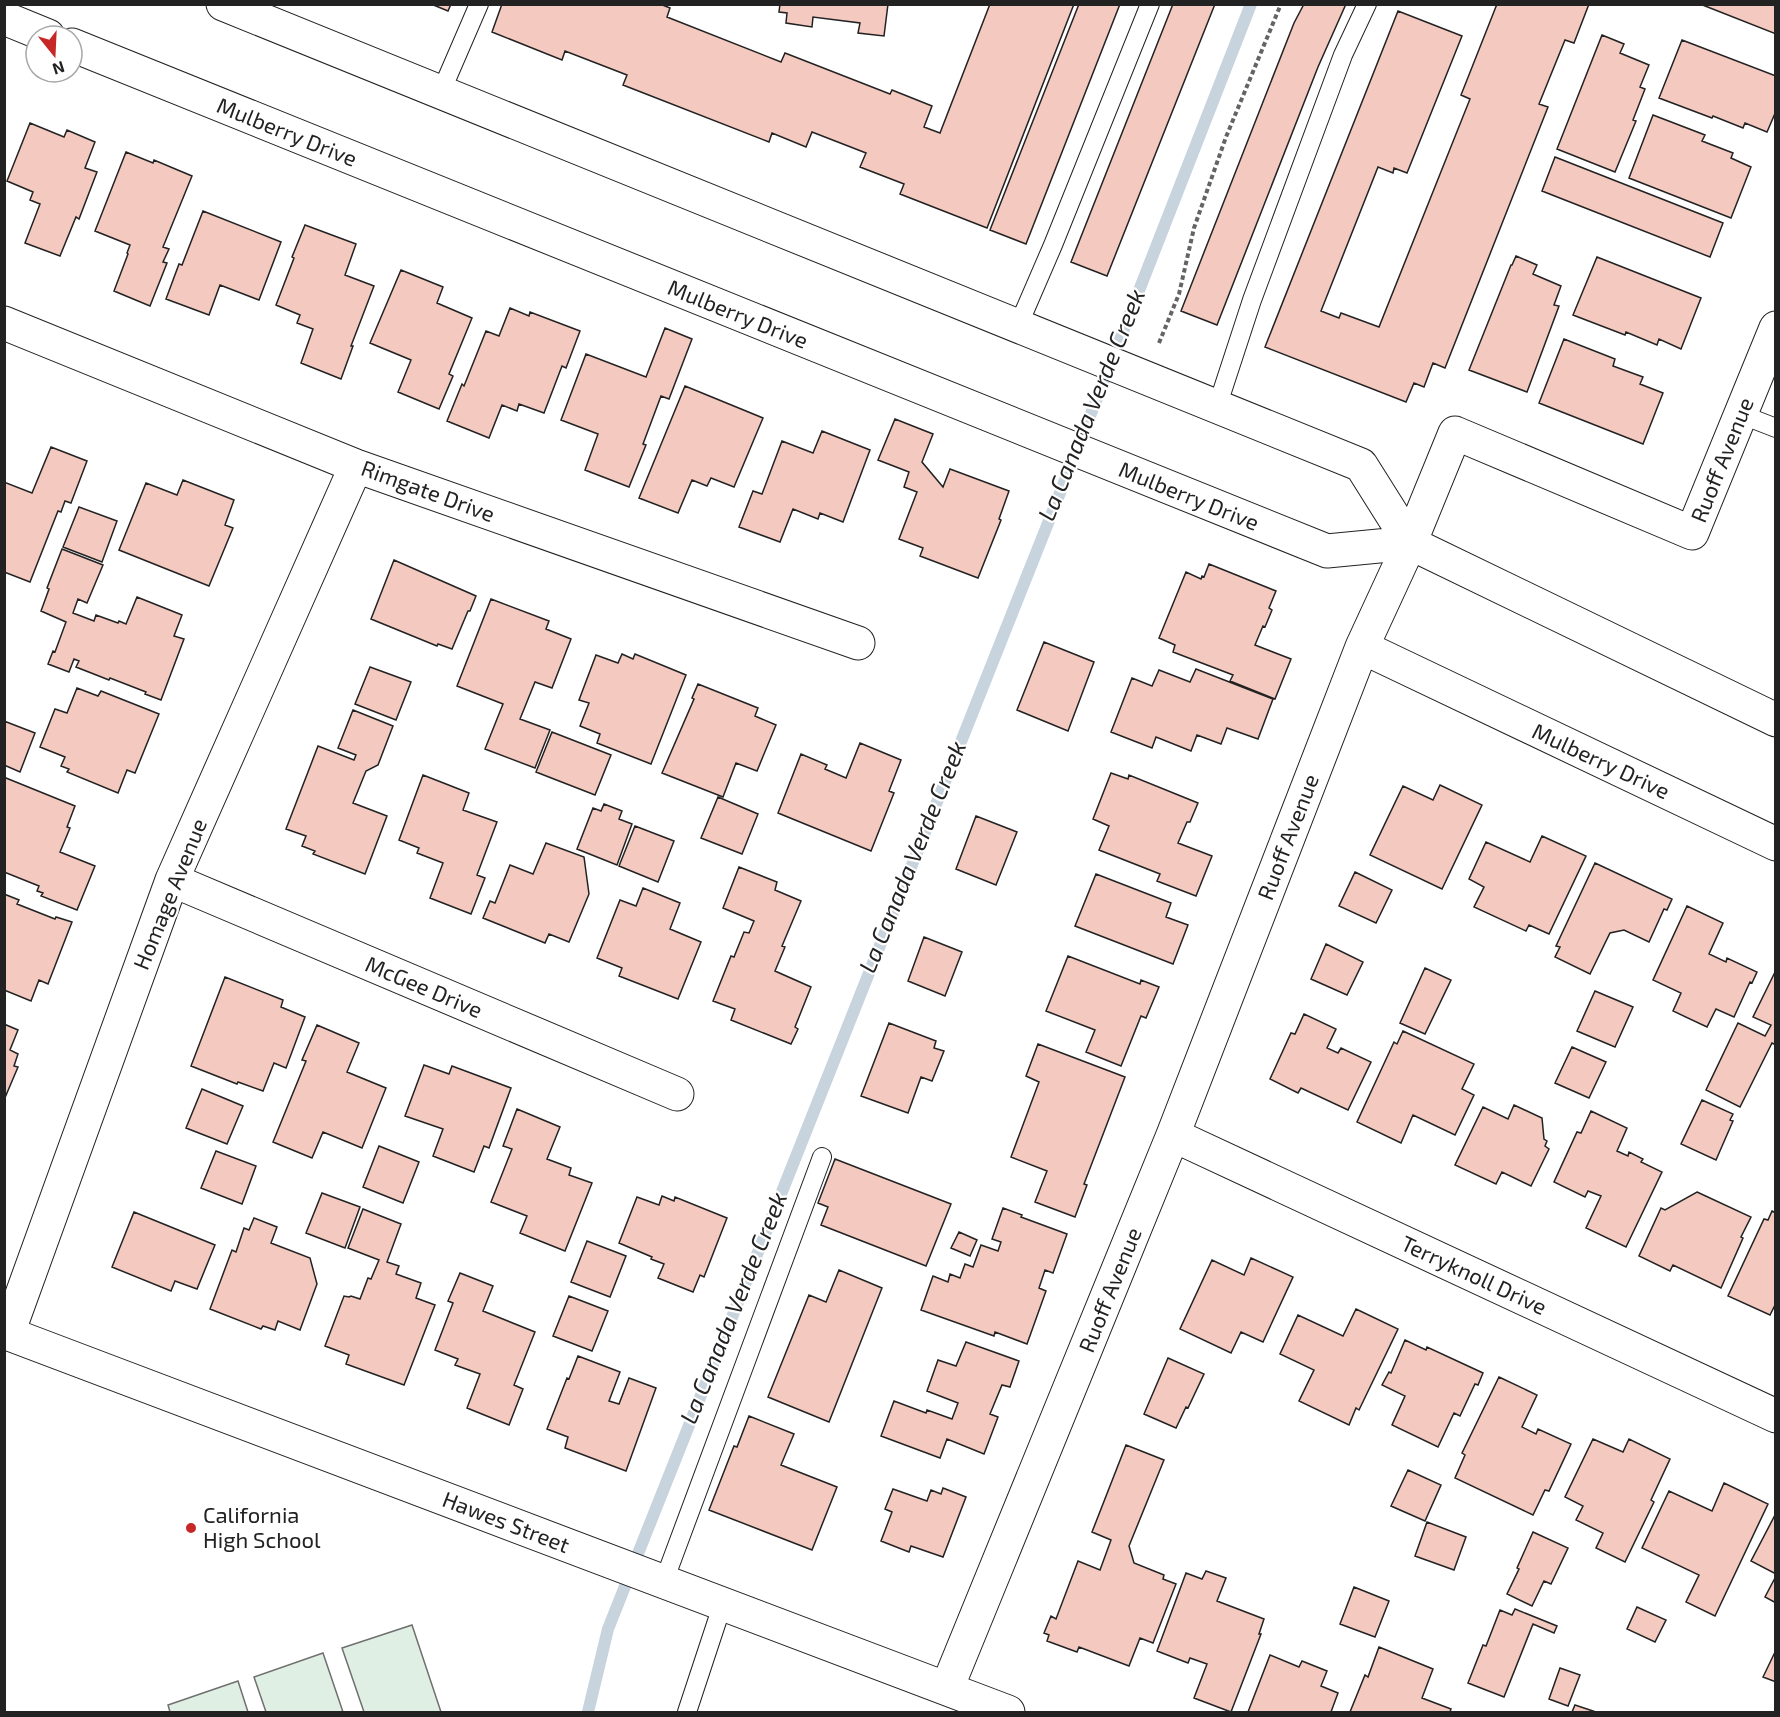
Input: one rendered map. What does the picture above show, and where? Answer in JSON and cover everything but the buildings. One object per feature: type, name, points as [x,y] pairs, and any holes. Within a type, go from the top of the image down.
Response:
[{"type":"street","points":[[223,4],[1361,465],[1410,543],[1776,720]]},
{"type":"street","points":[[4,18],[24,26]]},
{"type":"street","name":"Mulberry Drive","points":[[84,50],[1327,551],[1410,543]]},
{"type":"street","name":"Rimgate Drive","points":[[4,323],[356,466],[858,643]]},
{"type":"street","name":"Ruoff Avenue","points":[[947,1688],[1173,1135],[1362,647],[1410,543],[1455,433],[1692,533],[1776,328]]},
{"type":"street","name":"Homage Avenue","points":[[6,1335],[172,880],[356,466]]},
{"type":"street","name":"Mulberry Drive","points":[[1362,647],[1776,844]]},
{"type":"street","name":"McGee Drive","points":[[172,880],[677,1094]]},
{"type":"street","name":"Terryknoll Drive","points":[[1173,1135],[1776,1416]]},
{"type":"street","name":"Hawes Street","points":[[6,1335],[723,1603],[1008,1713]]},
{"type":"lane","points":[[441,92],[479,4]]},
{"type":"lane","points":[[1018,326],[1150,4]]},
{"type":"lane","points":[[1217,407],[1252,300],[1343,55],[1367,4]]},
{"type":"lane","points":[[1740,414],[1776,428]]},
{"type":"lane","points":[[658,1579],[822,1157]]},
{"type":"lane","points":[[687,1713],[723,1603]]},
{"type":"path","points":[[1140,375],[1179,294],[1194,228],[1226,137],[1281,4]]},
{"type":"green space","points":[[412,1625],[441,1712],[364,1712],[342,1648]]},
{"type":"green space","points":[[323,1653],[343,1712],[266,1712],[254,1677]]},
{"type":"green space","points":[[238,1681],[248,1712],[170,1712],[168,1705]]},
{"type":"waterway","name":"La Canada Verde Creek","points":[[588,1712],[608,1629],[1056,503],[1251,4]]},
{"type":"place","name":"California High School","points":[[191,1528]]}]
